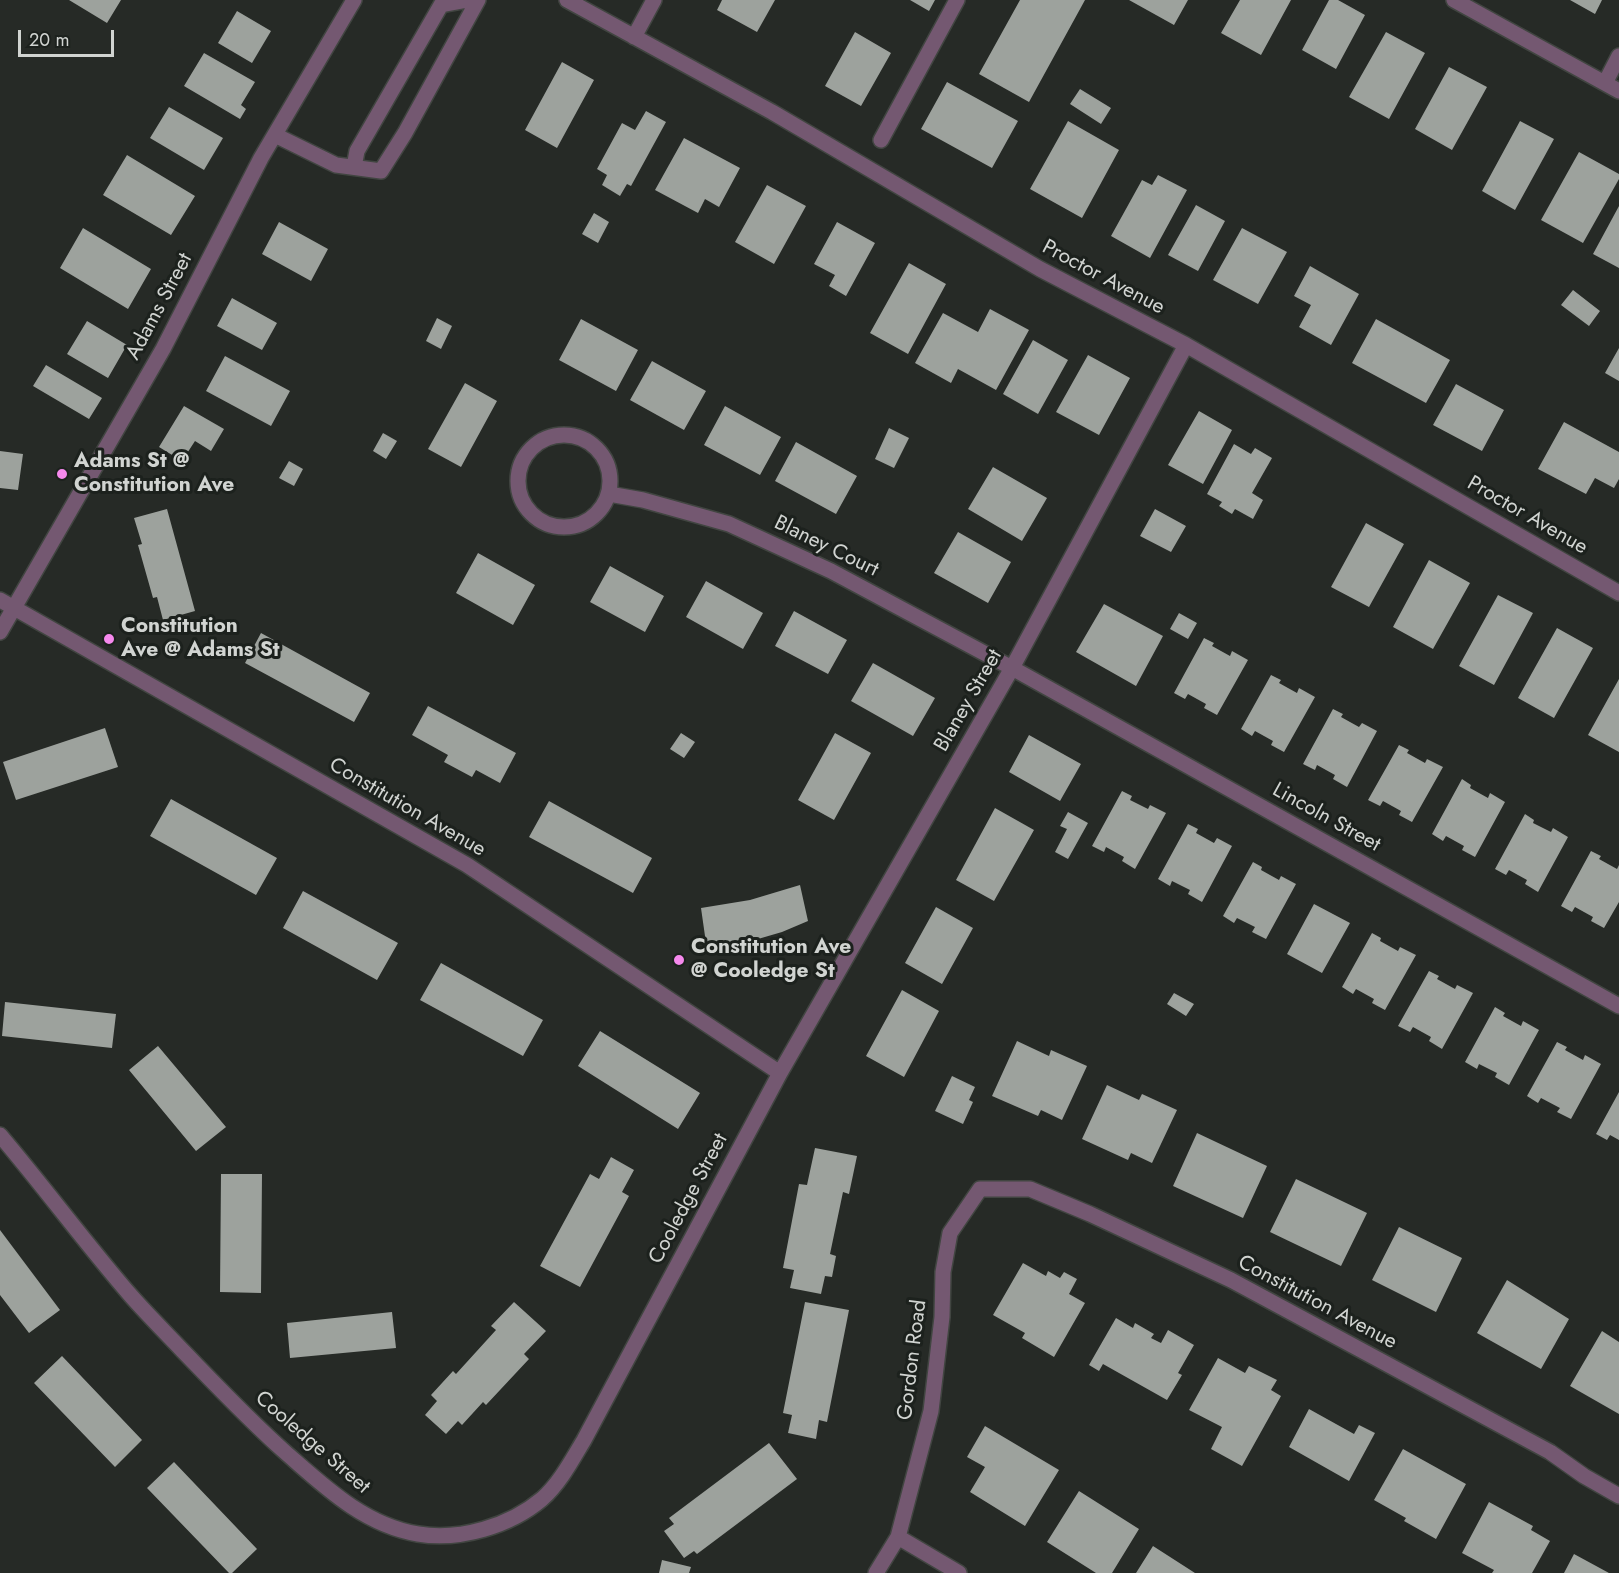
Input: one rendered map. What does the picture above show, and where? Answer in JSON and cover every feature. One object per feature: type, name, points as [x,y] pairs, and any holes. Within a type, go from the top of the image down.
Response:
[{"type":"street","name":"Adams Street","points":[[0,632],[163,349],[261,158],[354,0]]},
{"type":"street","points":[[354,167],[357,151],[441,6],[468,0]]},
{"type":"street","points":[[275,135],[336,165],[381,171],[405,133],[478,0]]},
{"type":"street","name":"Proctor Avenue","points":[[567,0],[772,112],[1040,269],[1186,345],[1619,593]]},
{"type":"street","points":[[634,37],[654,0]]},
{"type":"street","points":[[881,140],[957,0]]},
{"type":"street","points":[[1454,0],[1619,91]]},
{"type":"street","points":[[1605,83],[1619,56]]},
{"type":"street","name":"Blaney Street","points":[[780,1073],[1012,668],[1186,345]]},
{"type":"street","points":[[562,435],[579,437],[594,446],[605,460],[611,476],[609,494],[601,510],[586,523],[568,528],[549,525],[533,515],[522,500],[518,481],[521,464],[530,449],[544,439],[562,435]]},
{"type":"street","name":"Blaney Court","points":[[609,494],[662,505],[729,524],[831,571],[1012,668]]},
{"type":"street","name":"Constitution Avenue","points":[[0,600],[467,864],[780,1073]]},
{"type":"street","name":"Lincoln Street","points":[[1012,668],[1619,1006]]},
{"type":"street","name":"Cooledge Street","points":[[0,1135],[133,1298],[257,1426],[332,1494],[370,1519],[393,1528],[418,1534],[450,1536],[490,1527],[520,1513],[542,1499],[561,1477],[584,1440],[780,1073]]},
{"type":"street","name":"Constitution Avenue","points":[[980,1189],[1030,1189],[1090,1214],[1232,1280],[1541,1447],[1619,1496]]},
{"type":"street","name":"Gordon Road","points":[[876,1573],[898,1537],[931,1411],[942,1317],[943,1272],[950,1233],[980,1189]]},
{"type":"street","points":[[898,1537],[959,1573]]},
{"type":"building","points":[[69,0],[121,0],[107,23]]},
{"type":"building","points":[[722,0],[775,0],[757,32],[717,10]]},
{"type":"building","points":[[910,0],[935,0],[929,11]]},
{"type":"building","points":[[1020,0],[1085,0],[1029,102],[979,74]]},
{"type":"building","points":[[1129,0],[1188,0],[1174,25]]},
{"type":"building","points":[[1240,0],[1291,0],[1261,55],[1221,33]]},
{"type":"building","points":[[1329,0],[1338,0],[1365,15],[1336,69],[1302,50]]},
{"type":"building","points":[[1570,0],[1602,0],[1595,14]]},
{"type":"building","points":[[237,11],[271,31],[252,63],[218,43]]},
{"type":"building","points":[[855,32],[891,53],[861,106],[825,86]]},
{"type":"building","points":[[1386,32],[1425,53],[1389,119],[1349,97]]},
{"type":"building","points":[[204,53],[255,82],[241,105],[246,109],[240,119],[184,86]]},
{"type":"building","points":[[562,62],[594,80],[557,148],[525,130]]},
{"type":"building","points":[[1449,67],[1487,87],[1452,150],[1415,129]]},
{"type":"building","points":[[947,82],[1018,121],[992,168],[921,129]]},
{"type":"building","points":[[1080,89],[1111,108],[1101,124],[1070,104]]},
{"type":"building","points":[[169,107],[223,138],[204,170],[150,138]]},
{"type":"building","points":[[646,111],[666,122],[631,186],[627,184],[620,196],[602,185],[607,175],[597,169],[622,123],[635,130]]},
{"type":"building","points":[[1068,121],[1119,150],[1082,218],[1030,189]]},
{"type":"building","points":[[1520,121],[1554,139],[1515,210],[1482,191]]},
{"type":"building","points":[[684,138],[740,168],[719,207],[705,199],[698,213],[655,190]]},
{"type":"building","points":[[1579,152],[1619,174],[1619,179],[1583,243],[1541,220]]},
{"type":"building","points":[[127,155],[195,196],[171,235],[103,195]]},
{"type":"building","points":[[1158,175],[1187,190],[1150,258],[1111,236],[1142,180],[1152,185]]},
{"type":"building","points":[[767,185],[806,206],[774,264],[735,242]]},
{"type":"building","points":[[1196,205],[1225,221],[1198,271],[1168,255]]},
{"type":"building","points":[[1619,206],[1619,268],[1593,254]]},
{"type":"building","points":[[594,213],[609,222],[598,243],[582,234]]},
{"type":"building","points":[[279,222],[328,249],[311,281],[262,254]]},
{"type":"building","points":[[837,222],[875,243],[846,296],[829,286],[835,275],[814,264]]},
{"type":"building","points":[[83,228],[151,269],[128,309],[60,268]]},
{"type":"building","points":[[1242,228],[1287,252],[1258,304],[1213,280]]},
{"type":"building","points":[[909,263],[946,284],[908,354],[870,333]]},
{"type":"building","points":[[1310,266],[1359,294],[1331,345],[1299,327],[1311,305],[1294,296]]},
{"type":"building","points":[[1573,290],[1600,311],[1589,326],[1561,305]]},
{"type":"building","points":[[232,298],[277,323],[262,350],[217,326]]},
{"type":"building","points":[[990,309],[1029,330],[996,390],[958,369],[951,383],[915,363],[943,313],[978,332]]},
{"type":"building","points":[[437,318],[452,326],[441,349],[426,341]]},
{"type":"building","points":[[581,319],[638,350],[616,391],[559,360]]},
{"type":"building","points":[[1376,319],[1450,360],[1426,403],[1352,363]]},
{"type":"building","points":[[87,321],[127,345],[108,378],[67,354]]},
{"type":"building","points":[[1033,340],[1068,360],[1038,414],[1003,394]]},
{"type":"building","points":[[1619,348],[1619,381],[1605,373]]},
{"type":"building","points":[[1088,355],[1130,378],[1099,435],[1056,412]]},
{"type":"building","points":[[225,356],[290,391],[271,426],[206,391]]},
{"type":"building","points":[[652,361],[706,391],[684,430],[630,400]]},
{"type":"building","points":[[46,365],[102,398],[89,419],[33,386]]},
{"type":"building","points":[[465,383],[497,401],[461,467],[428,449]]},
{"type":"building","points":[[1456,384],[1504,410],[1482,451],[1433,425]]},
{"type":"building","points":[[184,406],[224,429],[211,451],[195,441],[182,461],[159,447]]},
{"type":"building","points":[[725,406],[781,437],[760,475],[704,445]]},
{"type":"building","points":[[1199,411],[1232,430],[1203,484],[1168,465]]},
{"type":"building","points":[[1564,422],[1619,452],[1619,479],[1614,488],[1595,478],[1586,494],[1538,469]]},
{"type":"building","points":[[889,428],[909,438],[894,468],[875,459]]},
{"type":"building","points":[[383,433],[397,441],[386,459],[373,451]]},
{"type":"building","points":[[796,442],[857,476],[836,514],[775,481]]},
{"type":"building","points":[[1234,444],[1251,454],[1255,448],[1272,458],[1252,493],[1263,500],[1253,519],[1235,509],[1232,514],[1219,506],[1222,502],[1207,494]]},
{"type":"building","points":[[0,451],[23,454],[18,490],[0,488]]},
{"type":"building","points":[[289,461],[303,469],[294,486],[279,478]]},
{"type":"building","points":[[993,467],[1047,498],[1022,541],[968,509]]},
{"type":"building","points":[[167,509],[195,611],[163,620],[157,597],[153,598],[138,545],[142,544],[134,518]]},
{"type":"building","points":[[1155,509],[1186,526],[1171,552],[1140,536]]},
{"type":"building","points":[[1366,523],[1404,544],[1369,607],[1331,587]]},
{"type":"building","points":[[958,532],[1011,562],[988,603],[934,573]]},
{"type":"building","points":[[478,553],[535,585],[513,625],[456,593]]},
{"type":"building","points":[[1429,560],[1470,583],[1433,649],[1393,627]]},
{"type":"building","points":[[610,566],[664,596],[645,632],[590,602]]},
{"type":"building","points":[[706,581],[763,613],[743,649],[686,617]]},
{"type":"building","points":[[1498,595],[1533,613],[1494,685],[1459,666]]},
{"type":"building","points":[[1104,604],[1163,636],[1136,686],[1076,652]]},
{"type":"building","points":[[794,611],[847,640],[828,674],[775,646]]},
{"type":"building","points":[[1179,613],[1197,623],[1188,639],[1170,629]]},
{"type":"building","points":[[1557,628],[1593,648],[1554,718],[1518,698]]},
{"type":"building","points":[[261,633],[370,693],[354,722],[245,663]]},
{"type":"building","points":[[1204,638],[1214,643],[1212,646],[1230,656],[1232,651],[1248,660],[1217,715],[1204,708],[1206,704],[1188,694],[1185,699],[1174,693]]},
{"type":"building","points":[[873,663],[935,698],[913,736],[851,701]]},
{"type":"building","points":[[1271,675],[1281,680],[1279,683],[1297,693],[1299,688],[1315,697],[1284,752],[1271,745],[1273,741],[1255,731],[1252,736],[1241,729]]},
{"type":"building","points":[[1619,679],[1619,752],[1588,735]]},
{"type":"building","points":[[428,706],[516,753],[500,783],[476,770],[472,777],[444,762],[448,755],[412,735]]},
{"type":"building","points":[[1333,709],[1343,714],[1341,717],[1359,727],[1362,723],[1377,731],[1347,787],[1333,779],[1335,775],[1317,765],[1315,770],[1303,764]]},
{"type":"building","points":[[105,728],[118,767],[16,800],[3,762]]},
{"type":"building","points":[[681,733],[695,742],[684,758],[670,749]]},
{"type":"building","points":[[835,733],[871,753],[834,820],[798,800]]},
{"type":"building","points":[[1029,735],[1081,764],[1060,801],[1009,772]]},
{"type":"building","points":[[1399,745],[1409,750],[1407,753],[1425,763],[1427,759],[1443,767],[1412,822],[1399,815],[1401,811],[1383,801],[1380,806],[1368,800]]},
{"type":"building","points":[[1462,779],[1471,785],[1470,788],[1488,798],[1490,793],[1505,802],[1475,857],[1462,850],[1464,846],[1446,836],[1443,841],[1432,834]]},
{"type":"building","points":[[1122,791],[1132,796],[1130,800],[1148,809],[1150,805],[1166,813],[1135,869],[1122,861],[1124,857],[1106,847],[1104,852],[1092,846]]},
{"type":"building","points":[[171,799],[277,858],[256,895],[150,836]]},
{"type":"building","points":[[549,801],[652,858],[633,893],[529,837]]},
{"type":"building","points":[[995,808],[1034,830],[994,901],[956,880]]},
{"type":"building","points":[[1068,812],[1088,823],[1068,859],[1055,852],[1067,829],[1060,826]]},
{"type":"building","points":[[1525,814],[1534,820],[1533,823],[1551,832],[1553,828],[1568,837],[1538,892],[1525,884],[1527,880],[1509,870],[1506,875],[1495,869]]},
{"type":"building","points":[[1188,824],[1198,829],[1196,833],[1214,843],[1217,838],[1232,846],[1202,902],[1188,894],[1190,890],[1172,881],[1170,886],[1158,879]]},
{"type":"building","points":[[1591,851],[1601,856],[1599,859],[1617,869],[1619,865],[1619,902],[1604,928],[1591,921],[1593,917],[1575,907],[1572,912],[1561,906]]},
{"type":"building","points":[[1253,862],[1262,867],[1261,870],[1279,880],[1281,876],[1296,884],[1266,939],[1252,932],[1255,927],[1237,918],[1234,923],[1223,916]]},
{"type":"building","points":[[800,885],[808,921],[758,939],[706,943],[701,908],[750,900]]},
{"type":"building","points":[[303,891],[398,943],[377,980],[283,928]]},
{"type":"building","points":[[1314,904],[1350,923],[1322,973],[1287,954]]},
{"type":"building","points":[[936,907],[973,928],[942,984],[905,963]]},
{"type":"building","points":[[1372,933],[1381,938],[1380,941],[1398,951],[1400,947],[1416,955],[1385,1010],[1372,1003],[1374,999],[1356,989],[1353,994],[1342,987]]},
{"type":"building","points":[[441,963],[543,1020],[523,1056],[420,1000]]},
{"type":"building","points":[[1429,971],[1439,976],[1437,979],[1455,989],[1457,985],[1473,993],[1442,1049],[1429,1041],[1431,1037],[1413,1027],[1410,1032],[1398,1026]]},
{"type":"building","points":[[902,990],[939,1011],[904,1077],[866,1056]]},
{"type":"building","points":[[1174,993],[1194,1004],[1186,1016],[1167,1004]]},
{"type":"building","points":[[5,1002],[116,1014],[112,1048],[2,1036]]},
{"type":"building","points":[[1495,1007],[1505,1013],[1503,1016],[1521,1026],[1523,1021],[1539,1030],[1509,1085],[1495,1077],[1497,1073],[1479,1064],[1477,1069],[1465,1062]]},
{"type":"building","points":[[600,1031],[700,1093],[678,1129],[578,1066]]},
{"type":"building","points":[[1017,1041],[1049,1056],[1051,1050],[1087,1066],[1062,1120],[1041,1110],[1038,1116],[992,1096]]},
{"type":"building","points":[[1557,1042],[1567,1047],[1565,1050],[1583,1060],[1585,1055],[1601,1064],[1571,1119],[1557,1112],[1560,1108],[1541,1098],[1538,1103],[1527,1096]]},
{"type":"building","points":[[158,1046],[226,1127],[196,1151],[129,1070]]},
{"type":"building","points":[[952,1076],[975,1087],[969,1100],[973,1102],[963,1124],[935,1111]]},
{"type":"building","points":[[1107,1085],[1139,1100],[1142,1094],[1177,1110],[1152,1163],[1131,1153],[1128,1160],[1082,1139]]},
{"type":"building","points":[[1619,1092],[1619,1140],[1610,1135],[1607,1140],[1596,1134]]},
{"type":"building","points":[[1197,1133],[1267,1166],[1243,1218],[1173,1186]]},
{"type":"building","points":[[815,1148],[857,1156],[849,1194],[843,1192],[830,1254],[836,1256],[832,1277],[825,1276],[821,1294],[790,1288],[794,1270],[783,1268],[799,1184],[807,1185]]},
{"type":"building","points":[[611,1157],[634,1170],[622,1192],[629,1196],[580,1287],[540,1266],[590,1174],[599,1179]]},
{"type":"building","points":[[221,1174],[262,1174],[261,1293],[220,1292]]},
{"type":"building","points":[[1296,1179],[1367,1213],[1341,1266],[1270,1232]]},
{"type":"building","points":[[1399,1227],[1462,1258],[1436,1312],[1372,1280]]},
{"type":"building","points":[[0,1230],[60,1310],[29,1333],[0,1295]]},
{"type":"building","points":[[1023,1263],[1046,1276],[1048,1271],[1060,1278],[1064,1272],[1077,1279],[1069,1294],[1085,1303],[1054,1357],[1022,1338],[1025,1333],[993,1315]]},
{"type":"building","points":[[1507,1280],[1569,1319],[1541,1369],[1477,1333]]},
{"type":"building","points":[[514,1302],[546,1331],[524,1354],[529,1359],[486,1405],[483,1402],[462,1425],[458,1421],[446,1434],[425,1415],[437,1401],[431,1395],[453,1371],[456,1374],[496,1330],[491,1326]]},
{"type":"building","points":[[805,1302],[849,1310],[827,1422],[819,1420],[816,1439],[788,1433],[792,1415],[783,1413]]},
{"type":"building","points":[[392,1312],[396,1348],[290,1358],[287,1323]]},
{"type":"building","points":[[1116,1318],[1133,1328],[1135,1323],[1154,1334],[1151,1338],[1161,1343],[1168,1330],[1194,1345],[1178,1373],[1182,1375],[1167,1400],[1103,1364],[1099,1371],[1089,1365]]},
{"type":"building","points":[[1602,1331],[1619,1342],[1619,1414],[1570,1386]]},
{"type":"building","points":[[62,1356],[142,1440],[115,1467],[34,1383]]},
{"type":"building","points":[[1218,1358],[1245,1373],[1249,1366],[1277,1380],[1271,1390],[1281,1396],[1242,1466],[1211,1449],[1222,1427],[1189,1410]]},
{"type":"building","points":[[1309,1409],[1354,1434],[1359,1425],[1375,1433],[1349,1481],[1289,1447]]},
{"type":"building","points":[[985,1426],[1059,1470],[1025,1526],[970,1492],[985,1467],[967,1457]]},
{"type":"building","points":[[769,1443],[797,1479],[697,1554],[694,1551],[684,1558],[664,1531],[674,1524],[669,1518]]},
{"type":"building","points":[[1403,1449],[1466,1484],[1436,1539],[1404,1521],[1406,1518],[1374,1500]]},
{"type":"building","points":[[174,1462],[257,1549],[232,1573],[229,1573],[147,1488]]},
{"type":"building","points":[[1079,1491],[1139,1529],[1112,1573],[1096,1573],[1047,1542]]},
{"type":"building","points":[[1489,1502],[1533,1526],[1531,1530],[1550,1541],[1532,1573],[1492,1573],[1494,1570],[1462,1553]]},
{"type":"building","points":[[1153,1546],[1195,1573],[1136,1573]]},
{"type":"building","points":[[1574,1554],[1609,1573],[1564,1573]]},
{"type":"building","points":[[662,1560],[691,1567],[689,1573],[659,1573]]},
{"type":"place","name":"Adams St @ Constitution Ave","points":[[62,474]]},
{"type":"place","name":"Constitution Ave @ Adams St","points":[[109,639]]},
{"type":"place","name":"Constitution Ave @ Cooledge St","points":[[679,960]]}]
